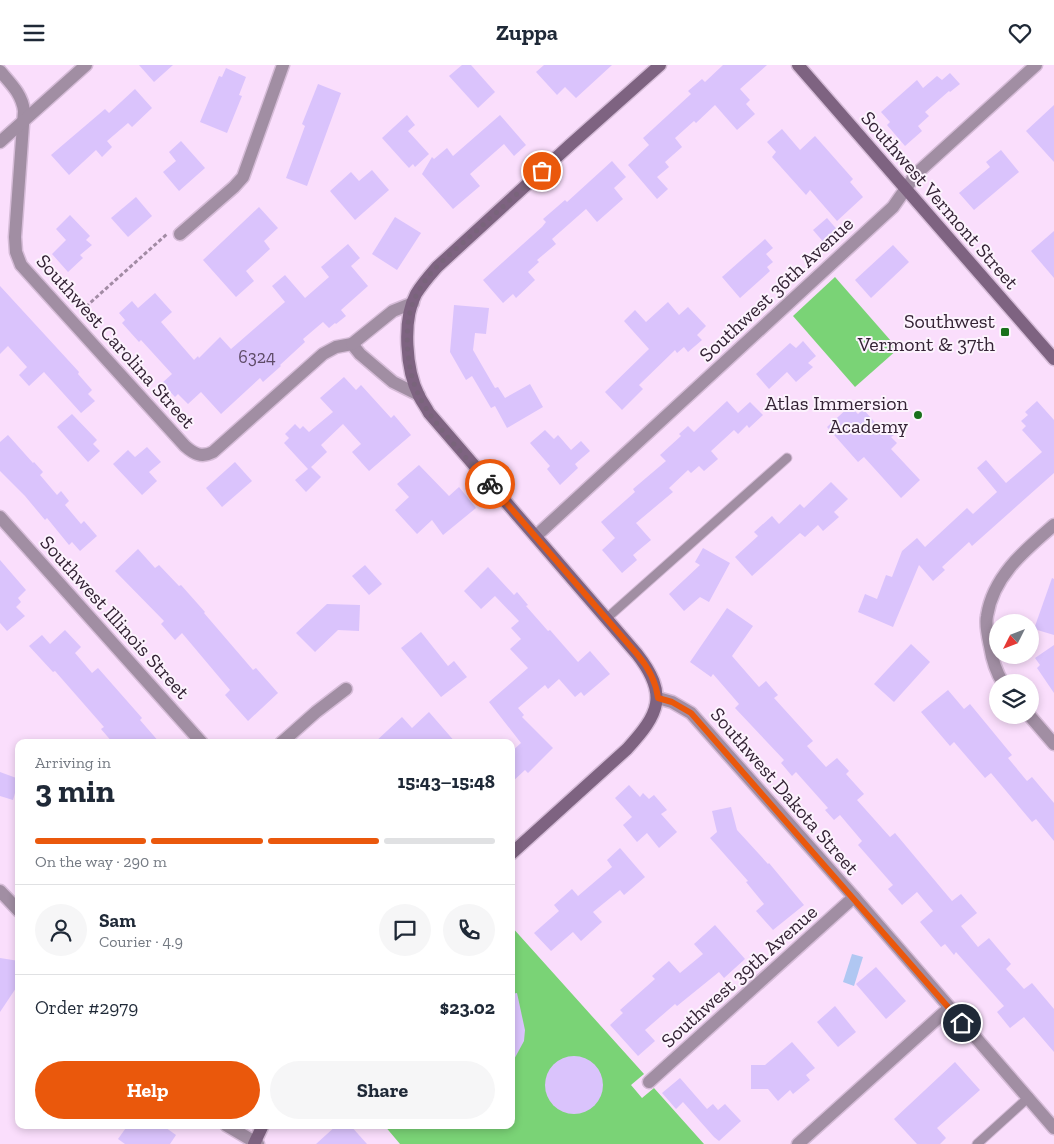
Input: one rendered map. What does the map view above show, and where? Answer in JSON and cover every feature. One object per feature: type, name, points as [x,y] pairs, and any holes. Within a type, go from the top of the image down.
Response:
[{"type":"street","points":[[0,142],[86,65]]},
{"type":"street","points":[[180,234],[243,177],[283,65]]},
{"type":"street","points":[[515,850],[627,749],[640,734],[653,716],[658,698],[655,682],[645,663],[429,413],[419,395],[411,365],[407,331],[408,317],[412,303],[427,278],[459,246],[660,65]]},
{"type":"street","name":"Southwest Vermont Street","points":[[798,65],[1054,359]]},
{"type":"street","name":"Southwest 36th Avenue","points":[[536,536],[893,207],[916,174],[1036,65]]},
{"type":"street","name":"Southwest Carolina Street","points":[[0,71],[18,92],[23,101],[18,173],[16,252],[21,265],[29,276],[193,453],[207,455],[220,446],[323,354],[336,347],[352,345]]},
{"type":"street","points":[[412,303],[394,311],[352,345],[393,382],[419,395]]},
{"type":"street","name":"Southwest Illinois Street","points":[[0,517],[198,739]]},
{"type":"street","points":[[999,674],[992,657],[988,636],[987,617],[991,602],[1004,575],[1018,557],[1054,525]]},
{"type":"street","points":[[286,739],[346,689]]},
{"type":"street","name":"Southwest Dakota Street","points":[[658,698],[672,702],[691,713],[1029,1097],[1054,1128]]},
{"type":"street","points":[[1037,724],[1054,744]]},
{"type":"street","points":[[0,891],[15,907]]},
{"type":"street","name":"Southwest 39th Avenue","points":[[649,1082],[854,897]]},
{"type":"street","points":[[798,1144],[949,1008]]},
{"type":"street","points":[[233,1129],[256,1143],[261,1129]]},
{"type":"lane","points":[[607,618],[787,458]]},
{"type":"lane","points":[[976,1144],[1029,1097]]},
{"type":"path","points":[[71,320],[167,234],[176,232],[180,234]]},
{"type":"green space","points":[[835,277],[898,349],[855,387],[793,316]]},
{"type":"green space","points":[[515,930],[644,1074],[631,1085],[642,1098],[654,1088],[704,1144],[400,1144],[387,1129],[515,1129]]},
{"type":"water","points":[[852,954],[863,957],[854,986],[843,982]]},
{"type":"building","points":[[139,65],[173,65],[154,82]]},
{"type":"building","points":[[462,65],[471,65],[495,92],[478,108],[449,76]]},
{"type":"building","points":[[544,65],[612,65],[576,98],[565,87],[557,95],[536,72]]},
{"type":"building","points":[[723,65],[767,65],[740,89],[750,100],[746,104],[755,114],[737,130],[715,105],[696,123],[694,121],[675,138],[682,147],[665,162],[669,167],[657,177],[668,189],[657,199],[628,165],[649,145],[643,138],[691,94],[688,91],[702,79],[705,82]]},
{"type":"building","points":[[226,68],[246,77],[239,95],[242,96],[227,133],[200,122],[219,76],[222,77]]},
{"type":"building","points":[[950,73],[960,84],[925,112],[929,116],[918,126],[922,131],[905,146],[887,125],[890,122],[881,112],[917,80],[923,88],[937,76],[942,80]]},
{"type":"building","points":[[318,84],[341,93],[307,186],[286,178],[305,126],[302,124]]},
{"type":"building","points":[[135,89],[152,108],[132,127],[128,123],[107,141],[112,147],[102,157],[96,150],[69,175],[51,155],[105,109],[109,113]]},
{"type":"building","points":[[1054,105],[1054,162],[1026,131]]},
{"type":"building","points":[[407,115],[415,125],[408,131],[429,154],[415,167],[413,164],[409,168],[382,138]]},
{"type":"building","points":[[500,115],[526,145],[514,156],[504,144],[470,174],[480,186],[453,209],[422,174],[432,157],[434,159],[447,148],[453,156]]},
{"type":"building","points":[[782,129],[800,150],[815,136],[853,179],[850,182],[863,197],[837,221],[810,190],[806,195],[772,157],[776,152],[767,142]]},
{"type":"building","points":[[181,141],[205,168],[179,191],[163,172],[176,161],[169,152]]},
{"type":"building","points":[[1001,150],[1019,172],[974,210],[959,193],[990,167],[986,162]]},
{"type":"building","points":[[612,161],[626,177],[614,188],[623,199],[597,222],[586,209],[552,239],[556,244],[537,260],[539,262],[528,272],[535,280],[516,298],[513,294],[503,303],[483,280],[542,227],[546,222],[543,219],[565,200],[567,202]]},
{"type":"building","points":[[372,170],[389,190],[355,220],[330,191],[351,172],[359,181]]},
{"type":"building","points":[[136,197],[152,216],[128,237],[111,218]]},
{"type":"building","points":[[259,207],[278,228],[264,241],[270,249],[246,271],[254,281],[236,297],[203,260]]},
{"type":"building","points":[[70,215],[90,236],[86,240],[92,245],[80,255],[83,258],[68,272],[52,254],[66,240],[56,229]]},
{"type":"building","points":[[395,217],[421,233],[397,270],[372,254]]},
{"type":"building","points":[[827,218],[840,233],[826,245],[813,230]]},
{"type":"building","points":[[1054,231],[1054,278],[1031,251]]},
{"type":"building","points":[[765,239],[773,248],[766,254],[773,262],[767,267],[770,271],[740,298],[722,277]]},
{"type":"building","points":[[348,244],[360,258],[351,266],[368,286],[341,310],[346,316],[329,328],[323,322],[303,339],[305,342],[281,366],[263,382],[260,378],[221,414],[201,392],[188,404],[178,394],[175,397],[162,383],[172,374],[141,340],[139,342],[122,323],[125,320],[119,313],[132,301],[138,308],[155,293],[172,312],[161,322],[194,360],[198,356],[199,358],[220,337],[231,349],[285,302],[272,286],[285,275],[305,298],[329,277],[321,267]]},
{"type":"building","points":[[893,245],[909,262],[871,298],[855,280]]},
{"type":"building","points":[[0,286],[79,372],[78,374],[92,390],[88,394],[95,401],[81,413],[44,372],[29,386],[19,375],[27,367],[8,346],[0,354]]},
{"type":"building","points":[[668,302],[679,315],[688,307],[706,326],[697,335],[702,340],[688,352],[684,347],[677,353],[675,350],[639,385],[643,389],[622,410],[605,392],[649,349],[624,321],[635,310],[646,322]]},
{"type":"building","points":[[454,305],[489,308],[486,334],[475,333],[473,350],[495,388],[498,387],[505,398],[530,384],[543,407],[507,428],[495,406],[491,408],[472,376],[466,380],[450,352]]},
{"type":"building","points":[[803,341],[816,356],[808,363],[813,367],[796,382],[787,372],[769,389],[756,374],[790,343],[796,348]]},
{"type":"building","points":[[344,377],[356,390],[361,385],[391,418],[394,415],[411,435],[369,471],[352,452],[361,444],[343,424],[321,445],[327,452],[311,467],[321,477],[306,492],[295,480],[308,469],[284,443],[289,438],[285,434],[295,424],[300,429],[303,426],[309,432],[333,412],[320,398]]},
{"type":"building","points":[[727,401],[738,413],[750,402],[763,415],[749,428],[747,425],[738,434],[734,430],[711,451],[718,459],[704,471],[699,466],[691,473],[688,470],[669,488],[673,492],[636,523],[651,540],[633,555],[637,560],[622,573],[602,550],[615,538],[601,522],[635,492],[633,489],[666,461],[660,455],[681,436],[679,434],[688,426],[694,432]]},
{"type":"building","points":[[1037,401],[1054,420],[1054,473],[972,546],[969,542],[942,567],[945,570],[933,581],[919,565],[893,627],[858,612],[865,594],[877,599],[886,575],[892,577],[902,551],[917,538],[925,547],[967,508],[973,514],[997,492],[977,468],[986,460],[1006,483],[1042,452],[1022,430],[1026,426],[1021,421],[1028,415],[1025,412]]},
{"type":"building","points":[[850,406],[858,414],[863,409],[880,428],[884,424],[894,435],[891,437],[897,443],[891,449],[920,480],[901,498],[864,457],[858,462],[827,427]]},
{"type":"building","points":[[72,414],[97,440],[93,444],[100,451],[88,462],[57,427]]},
{"type":"building","points":[[545,430],[554,439],[558,435],[571,450],[581,441],[590,451],[575,464],[578,468],[560,485],[547,469],[550,466],[530,443]]},
{"type":"building","points":[[8,435],[43,472],[40,475],[57,495],[61,491],[69,501],[65,505],[81,524],[84,521],[97,536],[80,551],[72,542],[69,545],[47,518],[45,520],[25,496],[0,471],[0,442]]},
{"type":"building","points":[[147,447],[161,462],[149,472],[157,481],[142,495],[113,464],[128,450],[135,457]]},
{"type":"building","points":[[235,462],[252,481],[222,507],[206,488]]},
{"type":"building","points":[[419,465],[449,496],[459,487],[476,508],[443,535],[432,520],[417,534],[395,510],[409,497],[397,484]]},
{"type":"building","points":[[831,482],[848,499],[834,512],[839,517],[823,531],[818,525],[805,537],[800,533],[752,576],[735,557],[758,536],[754,532],[772,516],[779,524],[800,504],[804,508]]},
{"type":"building","points":[[703,548],[730,563],[709,602],[700,597],[684,611],[669,594],[700,565],[695,562]]},
{"type":"building","points":[[138,549],[155,568],[159,565],[179,586],[181,585],[253,670],[256,668],[278,693],[248,721],[225,695],[230,690],[182,633],[175,640],[161,624],[164,621],[115,571]]},
{"type":"building","points":[[0,560],[26,590],[18,598],[21,602],[16,607],[25,616],[7,631],[0,623]]},
{"type":"building","points":[[365,565],[382,584],[369,595],[352,576]]},
{"type":"building","points":[[488,567],[514,595],[517,592],[528,605],[526,606],[578,662],[590,651],[610,674],[584,696],[581,692],[575,697],[559,679],[548,689],[545,685],[518,708],[524,715],[522,717],[553,748],[528,773],[525,770],[515,779],[515,748],[521,743],[489,702],[528,668],[510,649],[521,639],[511,628],[519,621],[495,596],[481,609],[464,591]]},
{"type":"building","points":[[1052,578],[1054,579],[1054,635],[1039,630],[1039,615]]},
{"type":"building","points":[[327,604],[360,605],[359,631],[338,630],[315,652],[296,633]]},
{"type":"building","points":[[727,608],[753,626],[732,656],[759,687],[766,681],[778,695],[774,698],[813,741],[807,746],[826,767],[837,758],[849,771],[846,774],[864,794],[857,800],[890,837],[895,833],[952,901],[961,894],[977,913],[961,926],[978,947],[989,938],[1011,964],[1006,969],[1024,989],[1032,983],[1054,1009],[1054,1052],[1024,1017],[1010,1028],[997,1012],[1004,1006],[956,952],[954,955],[945,944],[941,947],[920,922],[933,911],[917,892],[902,905],[888,889],[893,885],[858,845],[862,841],[840,815],[834,820],[825,810],[828,808],[796,772],[792,776],[781,763],[784,760],[735,708],[739,704],[713,674],[711,677],[690,662]]},
{"type":"building","points":[[65,630],[81,647],[75,653],[92,673],[98,668],[142,718],[140,720],[157,739],[110,739],[101,729],[104,727],[55,671],[53,672],[29,646],[42,635],[50,644]]},
{"type":"building","points":[[421,632],[448,666],[454,661],[467,677],[441,697],[401,648]]},
{"type":"building","points":[[911,644],[930,662],[894,702],[874,684]]},
{"type":"building","points":[[1054,645],[1054,693],[1037,668],[1040,665],[1039,655]]},
{"type":"building","points":[[948,690],[964,709],[970,704],[1012,755],[1008,758],[1027,781],[1032,777],[1054,803],[1054,841],[1036,819],[1032,822],[991,773],[985,778],[954,742],[950,746],[921,712]]},
{"type":"building","points":[[429,712],[453,739],[378,739],[402,717],[412,728]]},
{"type":"building","points":[[0,772],[15,778],[15,793],[13,800],[0,796]]},
{"type":"building","points":[[629,785],[640,797],[643,793],[649,799],[654,795],[667,810],[661,814],[677,832],[659,848],[647,833],[637,842],[623,825],[632,817],[615,798]]},
{"type":"building","points":[[731,807],[737,830],[769,863],[804,905],[773,930],[756,911],[764,904],[746,882],[748,881],[710,838],[717,832],[712,811]]},
{"type":"building","points":[[620,848],[645,877],[624,895],[620,890],[593,912],[602,922],[581,941],[573,932],[551,951],[534,933],[559,911],[554,905],[572,889],[578,896],[612,867],[607,860]]},
{"type":"building","points":[[715,925],[745,959],[724,978],[719,972],[677,1006],[675,1004],[645,1030],[655,1041],[638,1056],[610,1025],[623,1013],[620,1010],[655,979],[652,976],[669,961],[680,973],[703,954],[694,944]]},
{"type":"building","points":[[0,958],[15,960],[15,990],[0,1012]]},
{"type":"building","points":[[876,967],[906,1001],[886,1019],[856,984]]},
{"type":"building","points":[[515,993],[517,993],[525,1030],[524,1041],[515,1058]]},
{"type":"building","points":[[835,1006],[856,1032],[838,1047],[817,1022]]},
{"type":"building","points":[[792,1042],[815,1068],[806,1075],[810,1080],[793,1094],[790,1090],[778,1101],[768,1089],[751,1089],[751,1065],[765,1065]]},
{"type":"building","points":[[574,1056],[585,1058],[598,1069],[603,1085],[601,1096],[590,1109],[574,1114],[563,1112],[550,1101],[545,1085],[547,1074],[558,1061]]},
{"type":"building","points":[[955,1062],[980,1090],[937,1128],[946,1138],[940,1144],[917,1144],[894,1119]]},
{"type":"building","points":[[680,1078],[707,1109],[713,1104],[718,1110],[725,1104],[741,1121],[719,1141],[683,1102],[676,1109],[662,1093]]},
{"type":"building","points":[[125,1129],[168,1129],[176,1135],[170,1144],[125,1144],[118,1139]]},
{"type":"building","points":[[333,1129],[354,1129],[367,1144],[316,1144]]},
{"type":"way so far","points":[[490,484],[429,413],[419,395],[409,352],[408,317],[416,294],[427,278],[459,246],[542,171]]},
{"type":"place","name":"Southwest Vermont & 37th","points":[[1005,332]]},
{"type":"place","name":"Atlas Immersion Academy","points":[[918,415]]},
{"type":"route","points":[[490,484],[645,663],[655,682],[658,698],[682,706],[691,713],[854,897],[962,1023]]}]
